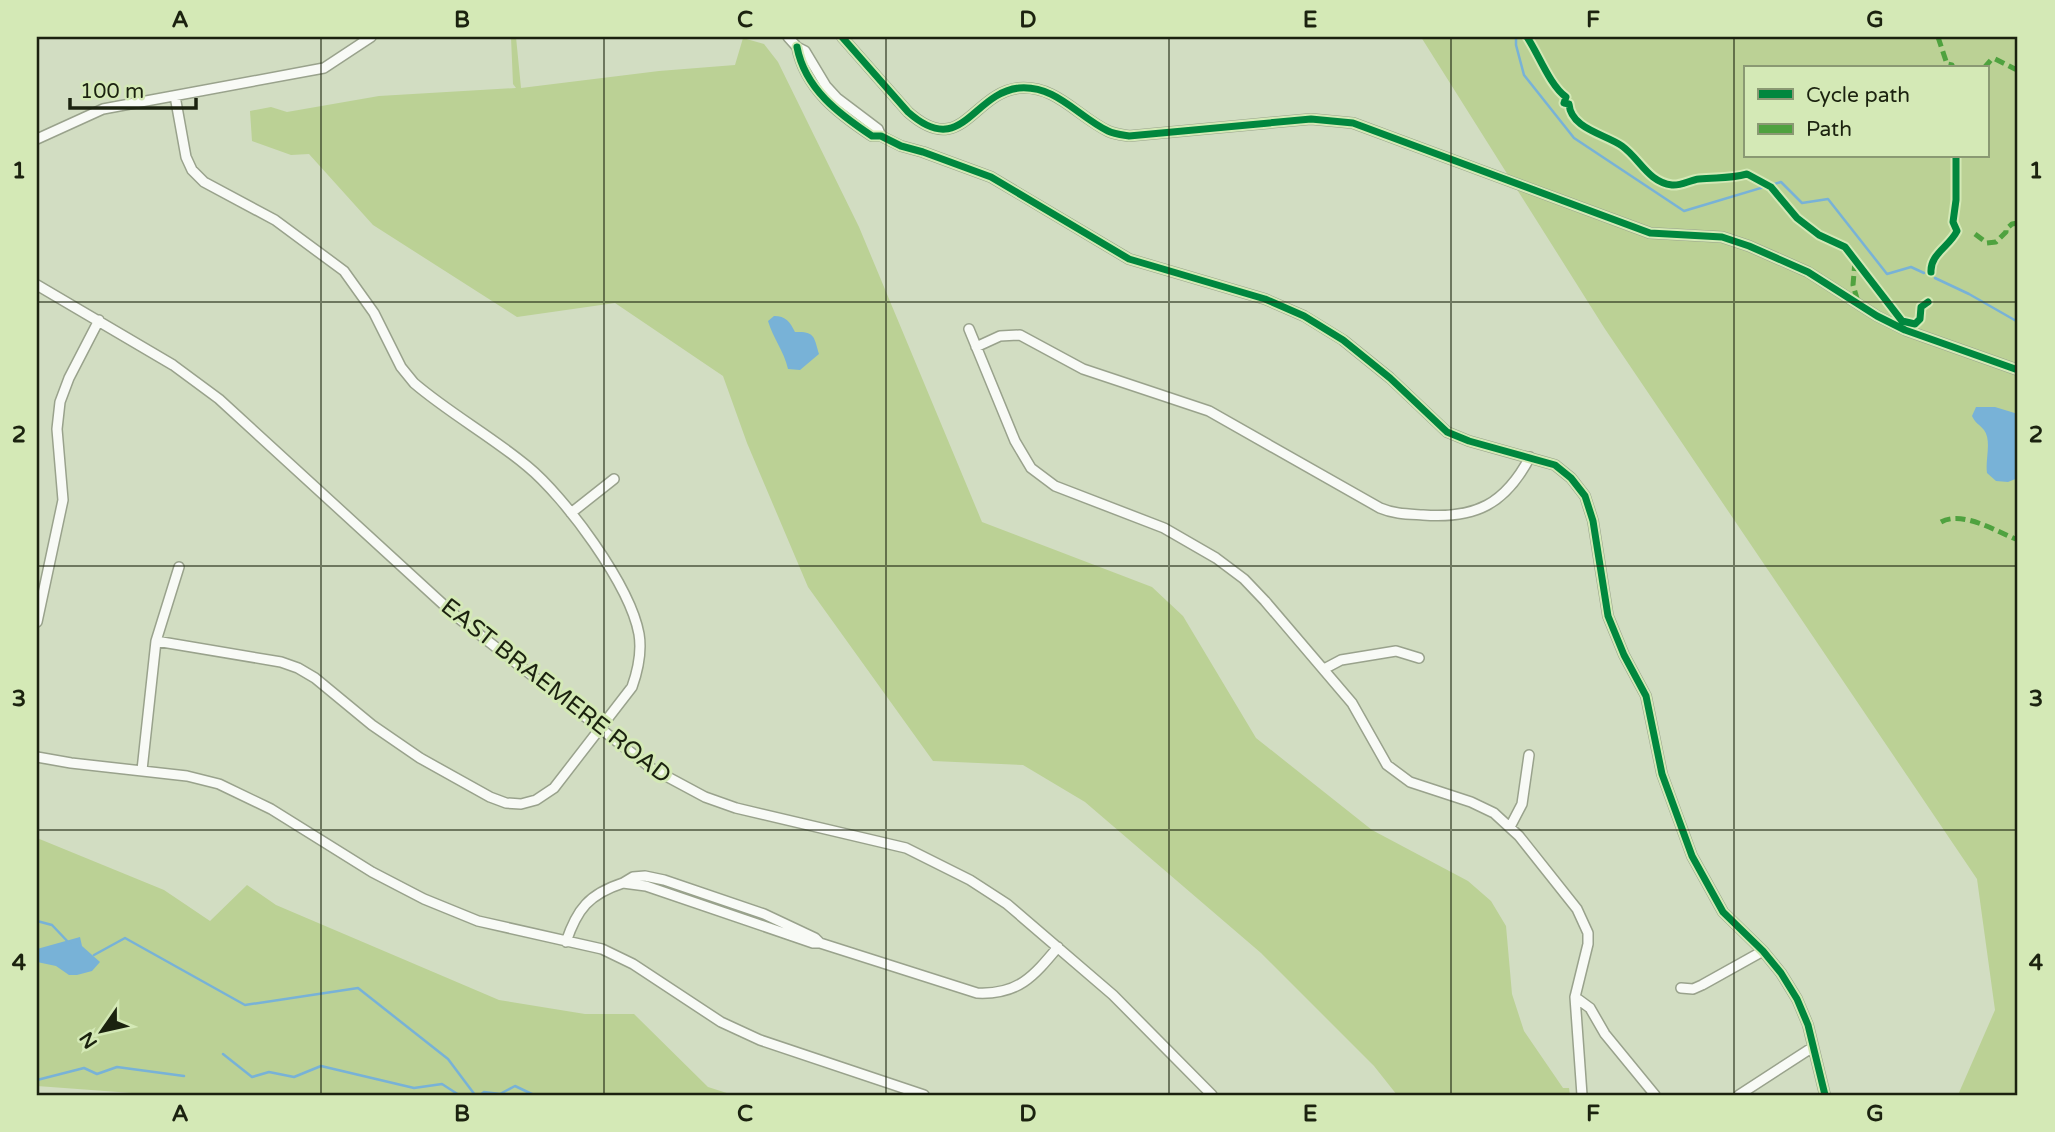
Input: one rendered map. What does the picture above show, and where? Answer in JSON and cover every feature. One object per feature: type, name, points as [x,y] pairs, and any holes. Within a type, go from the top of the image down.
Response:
[{"type":"street","points":[[37,139],[103,109],[324,68],[372,37]]},
{"type":"street","points":[[788,37],[797,47],[806,74],[829,105],[872,136],[881,136],[901,146],[991,177],[1129,259],[1265,299],[1304,316],[1343,340],[1390,378],[1447,432],[1469,441],[1555,465],[1571,478],[1585,496],[1593,521],[1608,616],[1624,655],[1646,696],[1662,774],[1692,856],[1723,912],[1781,972],[1797,999],[1825,1095]]},
{"type":"street","points":[[842,37],[908,112],[918,122],[932,128],[953,128],[966,122],[993,99],[1012,89],[1032,87],[1051,93],[1110,132],[1129,136],[1311,119],[1353,123],[1524,184],[1650,233],[1721,237],[1749,246],[1808,272],[1877,316],[1905,330],[2018,370]]},
{"type":"street","points":[[156,641],[281,662],[298,668],[420,758],[490,797],[506,803],[521,804],[536,800],[554,788],[632,687],[638,669],[639,633],[623,591],[571,513],[528,467],[414,383],[401,367],[374,313],[344,271],[275,220],[198,177],[186,157],[175,96]]},
{"type":"street","name":"EAST BRAEMERE ROAD","points":[[37,285],[173,365],[219,400],[457,617],[651,768],[705,797],[736,808],[906,848],[943,864],[1007,904],[1058,947],[1113,995],[1212,1095]]},
{"type":"street","points":[[37,622],[63,500],[57,429],[60,402],[69,378],[99,320]]},
{"type":"street","points":[[968,329],[1015,441],[1031,468],[1055,486],[1164,528],[1216,558],[1244,579],[1324,669],[1361,716],[1380,755],[1400,776],[1421,787],[1471,802],[1494,813],[1510,827],[1577,909],[1588,933],[1588,944],[1575,997],[1582,1095]]},
{"type":"street","points":[[976,347],[1000,336],[1020,335],[1083,369],[1209,411],[1380,508],[1400,514],[1460,516],[1480,510],[1512,485],[1530,457]]},
{"type":"street","points":[[571,513],[614,479]]},
{"type":"street","points":[[142,770],[156,641],[179,567]]},
{"type":"street","points":[[1324,669],[1341,660],[1396,651],[1419,658]]},
{"type":"street","points":[[1510,827],[1522,804],[1529,755]]},
{"type":"street","points":[[37,757],[187,776],[219,784],[271,809],[372,872],[424,899],[478,921],[602,949],[633,964],[721,1022],[760,1040],[925,1095]]},
{"type":"street","points":[[566,942],[572,923],[581,908],[595,895],[633,877],[645,876],[764,914],[815,938],[820,943],[976,993],[996,994],[1019,986],[1034,974],[1058,947]]},
{"type":"street","points":[[1681,988],[1693,989],[1702,985],[1763,951]]},
{"type":"street","points":[[1575,997],[1590,1008],[1605,1034],[1655,1095]]},
{"type":"street","points":[[1739,1095],[1813,1047]]},
{"type":"green space","points":[[511,37],[516,37],[521,88],[659,71],[735,65],[743,38],[764,44],[778,62],[859,227],[982,522],[1152,587],[1183,616],[1256,738],[1372,830],[1468,881],[1491,901],[1506,926],[1512,994],[1524,1031],[1563,1088],[1569,1088],[1570,1095],[1397,1095],[1374,1066],[1261,953],[1085,802],[1023,765],[933,761],[808,587],[747,443],[723,376],[615,303],[517,317],[373,225],[309,154],[291,155],[252,141],[250,111],[271,107],[287,112],[379,96],[516,88],[513,84]]},
{"type":"green space","points":[[1421,37],[2018,37],[2018,1095],[1958,1095],[1995,1010],[1977,879],[1605,329]]},
{"type":"green space","points":[[37,838],[164,890],[210,921],[247,885],[276,905],[499,1000],[585,1014],[634,1014],[708,1087],[733,1095],[133,1095],[37,1086]]},
{"type":"water","points":[[774,316],[787,320],[795,332],[813,336],[819,354],[800,370],[788,369],[768,321]]},
{"type":"water","points":[[1976,407],[1995,407],[2018,414],[2018,478],[2008,482],[1996,481],[1987,473],[1988,439],[1972,416]]},
{"type":"water","points":[[80,937],[82,946],[100,962],[92,971],[69,975],[56,966],[37,962],[37,949]]},
{"type":"waterway","points":[[1516,37],[1524,75],[1574,138],[1684,211],[1781,182],[1802,203],[1828,199],[1887,274],[1911,267],[1924,273]]},
{"type":"waterway","points":[[1935,278],[2018,322]]},
{"type":"waterway","points":[[37,921],[52,925],[70,944]]},
{"type":"waterway","points":[[94,955],[125,938],[245,1005],[358,988],[448,1059],[475,1095]]},
{"type":"waterway","points":[[223,1054],[252,1077],[269,1072],[294,1077],[321,1066],[414,1088],[442,1084],[459,1095]]},
{"type":"waterway","points":[[37,1080],[84,1068],[97,1074],[117,1067],[184,1076]]},
{"type":"waterway","points":[[480,1095],[484,1092],[500,1094],[515,1086],[534,1095]]},
{"type":"marked path","points":[[1938,37],[1947,64],[1952,66]]},
{"type":"marked path","points":[[1986,66],[1995,59],[2018,68]]},
{"type":"marked path","points":[[1975,234],[1987,243],[1996,242],[2006,229],[2018,223]]},
{"type":"marked path","points":[[1855,261],[1853,285],[1858,302]]},
{"type":"marked path","points":[[1941,522],[1950,519],[1969,520],[2018,540]]},
{"type":"cycle path","points":[[842,37],[908,112],[926,125],[942,129],[954,127],[1003,92],[1019,88],[1044,91],[1108,131],[1129,136],[1311,119],[1353,123],[1650,233],[1722,237],[1749,246],[1808,272],[1877,316],[1905,330],[2018,370]]},
{"type":"cycle path","points":[[1527,37],[1550,77],[1566,97],[1564,103],[1569,104],[1576,119],[1590,130],[1622,146],[1650,175],[1664,183],[1675,185],[1699,179],[1747,174],[1771,187],[1797,218],[1819,235],[1845,247],[1902,321],[1915,324],[1920,319],[1921,307],[1928,302]]},
{"type":"cycle path","points":[[797,47],[807,76],[825,99],[847,119],[872,136],[881,136],[901,146],[991,177],[1129,259],[1265,299],[1304,316],[1343,340],[1390,378],[1447,432],[1469,441],[1555,465],[1571,478],[1585,496],[1593,521],[1608,616],[1624,655],[1646,696],[1662,774],[1692,856],[1723,912],[1763,951],[1797,999],[1808,1025],[1825,1095]]},
{"type":"cycle path","points":[[1931,272],[1937,255],[1957,231],[1953,222],[1956,158]]}]
